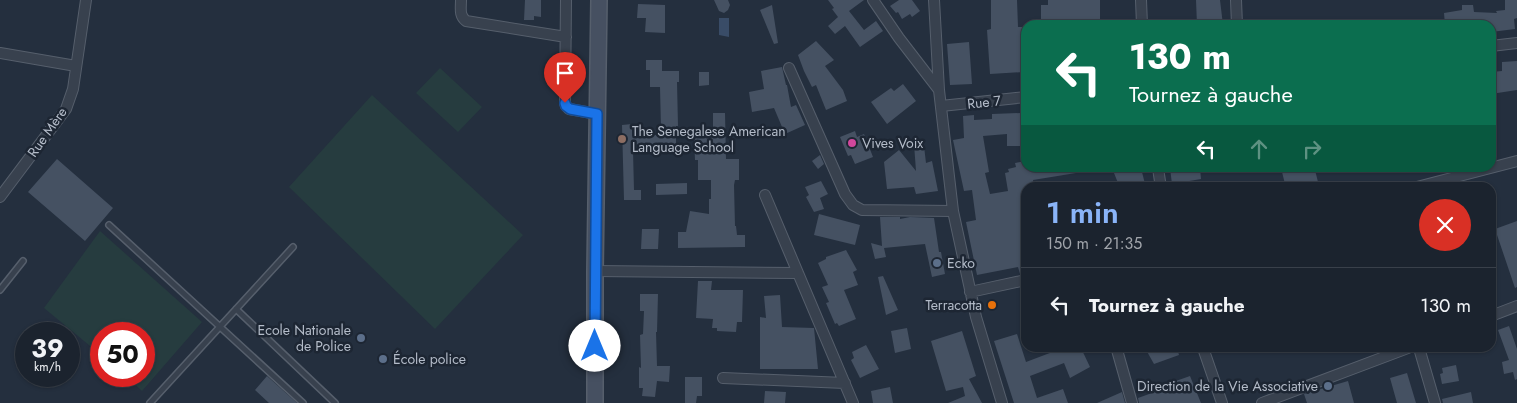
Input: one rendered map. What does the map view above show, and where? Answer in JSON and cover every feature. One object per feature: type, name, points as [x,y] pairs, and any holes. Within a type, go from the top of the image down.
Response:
[{"type":"main road","points":[[595,403],[598,0]]},
{"type":"street","name":"Rue Mère","points":[[0,197],[66,109],[73,89],[86,0]]},
{"type":"street","points":[[461,0],[461,13],[466,21],[566,37]]},
{"type":"street","points":[[566,0],[566,106],[575,111],[597,114]]},
{"type":"street","points":[[872,0],[939,90]]},
{"type":"street","points":[[934,0],[939,90],[953,211],[976,317],[1002,403]]},
{"type":"street","points":[[1141,0],[1142,20]]},
{"type":"street","points":[[1236,0],[1237,20]]},
{"type":"street","points":[[1496,45],[1517,43]]},
{"type":"street","points":[[0,53],[76,66]]},
{"type":"street","points":[[789,68],[845,194],[853,205],[862,210],[953,211]]},
{"type":"street","name":"Rue 7","points":[[941,106],[1021,98]]},
{"type":"street","points":[[1496,166],[1517,161]]},
{"type":"street","points":[[1436,182],[1475,172]]},
{"type":"street","points":[[765,195],[853,403]]},
{"type":"street","points":[[595,271],[798,273]]},
{"type":"street","points":[[970,292],[1021,281]]},
{"type":"street","points":[[1496,314],[1517,306]]},
{"type":"street","points":[[1118,352],[1132,403]]},
{"type":"street","points":[[1204,352],[1222,403]]},
{"type":"street","points":[[1262,403],[1397,352]]},
{"type":"street","points":[[1420,352],[1435,403]]},
{"type":"street","points":[[723,378],[845,383]]},
{"type":"lane","points":[[109,226],[303,403]]},
{"type":"lane","points":[[150,403],[293,248]]},
{"type":"lane","points":[[0,290],[22,261]]},
{"type":"lane","points":[[236,309],[335,403]]},
{"type":"green space","points":[[440,68],[482,107],[458,132],[416,93]]},
{"type":"green space","points":[[372,95],[523,235],[435,329],[289,187]]},
{"type":"green space","points":[[100,231],[202,322],[155,376],[155,322],[90,322],[90,346],[80,338],[80,322],[61,322],[44,308]]},
{"type":"water","points":[[719,18],[729,18],[729,37],[719,35]]},
{"type":"building","points":[[525,0],[541,0],[541,17],[534,16],[534,20],[524,20]]},
{"type":"building","points":[[714,0],[728,0],[730,5],[728,10],[724,13],[719,11]]},
{"type":"building","points":[[828,0],[864,0],[849,11],[864,30],[876,21],[883,31],[860,47],[845,26],[835,34],[828,26],[838,17]]},
{"type":"building","points":[[899,0],[912,0],[920,11],[912,17],[910,14],[902,19],[898,12],[896,13],[890,6]]},
{"type":"building","points":[[991,0],[1017,0],[1018,27],[1021,27],[1021,72],[990,74],[987,30],[991,29]]},
{"type":"building","points":[[1048,0],[1100,0],[1100,20],[1041,20],[1041,5],[1048,5]]},
{"type":"building","points":[[1196,0],[1220,0],[1222,20],[1197,20]]},
{"type":"building","points":[[1505,0],[1517,0],[1517,18],[1514,19],[1515,29],[1496,31],[1496,20],[1445,20],[1444,13],[1462,10],[1462,5],[1473,5],[1474,12],[1497,13],[1496,11],[1505,10]]},
{"type":"building","points":[[638,4],[665,5],[665,33],[645,32],[646,18],[637,18]]},
{"type":"building","points":[[772,5],[778,43],[774,44],[760,10]]},
{"type":"building","points":[[816,41],[834,60],[825,66],[843,90],[847,101],[826,110],[816,85],[812,87],[798,55]]},
{"type":"building","points":[[969,42],[972,84],[950,85],[947,44]]},
{"type":"building","points":[[646,60],[662,60],[662,71],[679,71],[679,82],[677,82],[678,126],[676,126],[676,150],[633,151],[634,190],[641,190],[641,200],[624,200],[622,125],[632,124],[632,136],[658,135],[658,129],[661,129],[660,87],[650,87],[650,70],[646,70]]},
{"type":"building","points":[[1517,61],[1517,90],[1496,93],[1496,72],[1502,71],[1502,62]]},
{"type":"building","points":[[782,67],[791,107],[796,105],[805,125],[785,134],[774,108],[752,112],[749,92],[764,89],[761,71]]},
{"type":"building","points":[[699,72],[709,72],[709,85],[699,86]]},
{"type":"building","points":[[903,84],[916,101],[887,124],[871,102],[891,88],[894,91]]},
{"type":"building","points":[[713,113],[725,113],[726,159],[739,159],[739,180],[735,180],[734,185],[735,226],[737,235],[745,235],[745,247],[678,248],[678,232],[686,232],[690,211],[709,214],[711,180],[698,180],[698,160],[695,160],[694,137],[712,137]]},
{"type":"building","points":[[1021,113],[1021,146],[1007,146],[1007,134],[983,136],[989,172],[985,173],[990,194],[1008,191],[1005,173],[1009,172],[1008,169],[1016,167],[1015,163],[1021,162],[1021,172],[1076,172],[1033,180],[1033,182],[1021,182],[1021,274],[1018,267],[977,275],[966,222],[976,220],[972,190],[964,191],[953,140],[964,138],[963,116],[974,115],[974,120],[992,119],[992,114]]},
{"type":"building","points":[[855,131],[857,137],[864,134],[873,157],[855,164],[851,155],[848,156],[840,137]]},
{"type":"building","points":[[914,144],[924,146],[926,163],[932,161],[938,191],[916,194],[914,187],[887,189],[884,162],[899,150],[916,171]]},
{"type":"building","points":[[820,155],[824,164],[818,169],[812,161]]},
{"type":"building","points":[[57,159],[113,208],[85,241],[28,192]]},
{"type":"building","points":[[1114,172],[1142,172],[1144,182],[1118,182]]},
{"type":"building","points":[[1170,172],[1200,172],[1201,179],[1172,182]]},
{"type":"building","points":[[1282,172],[1316,172],[1318,182],[1284,182]]},
{"type":"building","points":[[821,181],[828,194],[820,198],[824,209],[814,212],[806,197],[809,195],[805,187]]},
{"type":"building","points":[[687,183],[687,194],[656,195],[656,184]]},
{"type":"building","points":[[819,214],[860,225],[855,245],[814,235]]},
{"type":"building","points":[[880,217],[900,217],[900,219],[910,217],[934,218],[939,252],[941,252],[945,274],[932,277],[925,244],[884,248],[886,257],[875,259],[871,243],[882,246]]},
{"type":"building","points":[[1517,221],[1517,287],[1515,288],[1496,232],[1496,229]]},
{"type":"building","points":[[642,229],[659,229],[658,249],[641,249]]},
{"type":"building","points":[[846,250],[857,270],[853,272],[858,285],[844,290],[856,319],[839,326],[837,323],[835,324],[826,303],[829,302],[822,287],[828,285],[818,263],[826,259],[826,257]]},
{"type":"building","points":[[883,276],[898,310],[886,315],[878,277]]},
{"type":"building","points":[[698,281],[712,281],[711,290],[743,290],[742,322],[737,322],[736,332],[717,331],[717,328],[712,328],[713,319],[696,318]]},
{"type":"building","points":[[640,294],[658,294],[657,366],[670,366],[669,382],[657,381],[655,397],[642,396],[643,388],[639,388],[639,367],[641,368],[640,335],[643,334],[644,311],[640,311]]},
{"type":"building","points":[[780,295],[782,327],[814,328],[818,369],[760,369],[760,317],[766,318],[764,296]]},
{"type":"building","points":[[1509,326],[1517,349],[1517,379],[1515,380],[1513,372],[1504,374],[1502,362],[1509,360],[1498,330]]},
{"type":"building","points":[[907,328],[911,349],[895,353],[891,331]]},
{"type":"building","points":[[962,331],[976,376],[969,379],[982,403],[948,403],[965,396],[963,387],[946,391],[931,341]]},
{"type":"building","points":[[1017,334],[1021,352],[1023,352],[1026,362],[1052,352],[1083,352],[1090,367],[1070,378],[1064,363],[1030,376],[1037,398],[1063,389],[1068,403],[1014,403],[994,341]]},
{"type":"building","points":[[866,345],[879,369],[860,378],[851,360],[854,358],[852,352]]},
{"type":"building","points":[[1147,352],[1178,352],[1179,355],[1154,364]]},
{"type":"building","points":[[1456,365],[1459,381],[1442,384],[1440,374],[1443,373],[1442,368]]},
{"type":"building","points":[[1407,373],[1416,403],[1397,403],[1390,378]]},
{"type":"building","points":[[267,376],[297,403],[269,403],[255,390]]},
{"type":"building","points":[[1190,376],[1201,403],[1139,403],[1138,398],[1174,385],[1173,382]]},
{"type":"building","points":[[685,377],[702,377],[702,396],[697,396],[696,403],[685,403]]},
{"type":"building","points":[[1348,381],[1354,403],[1307,403],[1304,394]]},
{"type":"building","points":[[890,387],[893,403],[873,403],[871,391]]},
{"type":"building","points":[[765,391],[786,392],[785,403],[764,403]]},
{"type":"building","points":[[1122,392],[1125,403],[1097,403]]},
{"type":"building","points":[[1471,392],[1473,403],[1443,403],[1442,399]]},
{"type":"place","name":"The Senegalese American Language School","points":[[622,139]]},
{"type":"place","name":"Vives Voix","points":[[852,143]]},
{"type":"place","name":"Ecko","points":[[937,263]]},
{"type":"place","name":"Terracotta","points":[[992,305]]},
{"type":"place","name":"Ecole Nationale de Police","points":[[361,338]]},
{"type":"place","name":"École police","points":[[383,359]]},
{"type":"place","name":"Direction de la Vie Associative","points":[[1328,386]]},
{"type":"route","points":[[565,103],[566,106],[575,111],[597,114],[595,346]]}]
